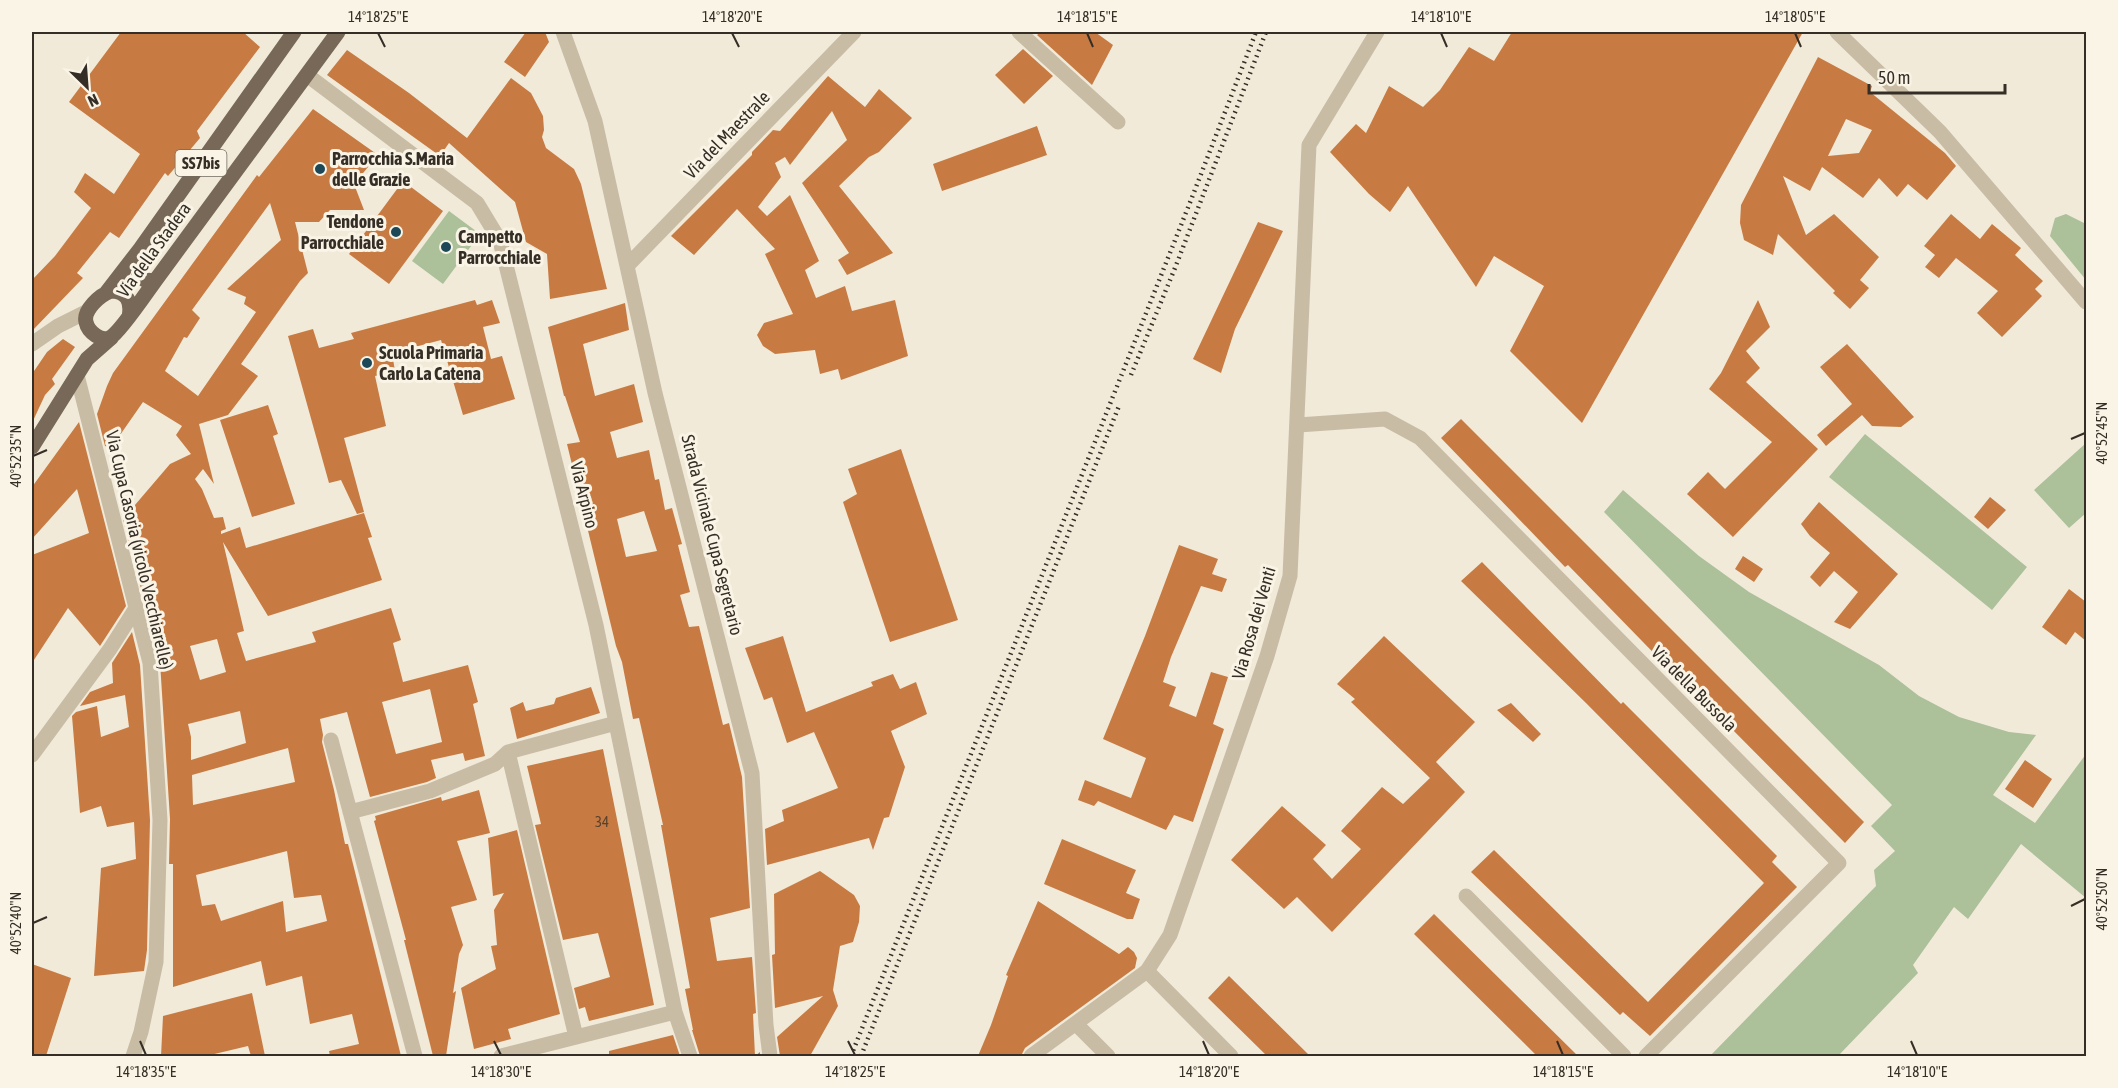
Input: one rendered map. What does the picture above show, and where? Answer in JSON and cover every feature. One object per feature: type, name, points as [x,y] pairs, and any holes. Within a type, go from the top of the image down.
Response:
[{"type":"main road","name":"Via della Stadera","points":[[106,293],[140,249],[294,32]]},
{"type":"main road","name":"Via della Stadera","points":[[129,317],[338,32]]},
{"type":"main road","points":[[140,249],[139,276],[145,280],[155,281]]},
{"type":"main road","points":[[32,447],[87,358],[112,337],[129,317],[130,305],[127,297],[114,291],[106,293],[88,322],[87,358]]},
{"type":"main road","points":[[88,322],[102,338],[112,337]]},
{"type":"street","name":"Strada Vicinale Cupa Segretario","points":[[563,32],[595,121],[655,393],[752,773],[766,1025],[770,1056]]},
{"type":"street","name":"Via del Maestrale","points":[[627,267],[854,32]]},
{"type":"street","points":[[1019,32],[1118,122]]},
{"type":"street","name":"Via Rosa dei Venti","points":[[1031,1056],[1147,971],[1170,935],[1267,656],[1290,576],[1309,144],[1377,32]]},
{"type":"street","points":[[1837,32],[1940,132],[2086,302]]},
{"type":"street","name":"Via Arpino","points":[[307,75],[477,202],[500,240],[596,626],[675,1012],[690,1056]]},
{"type":"street","points":[[32,344],[53,330],[88,322]]},
{"type":"street","name":"Via Cupa Casoria (vicolo Vecchiarelle)","points":[[77,375],[150,663],[160,820],[156,962],[134,1056]]},
{"type":"street","name":"Via della Bussola","points":[[1298,426],[1385,419],[1420,438],[1839,863],[1646,1056]]},
{"type":"street","points":[[32,754],[110,649],[136,608]]},
{"type":"street","points":[[350,812],[430,791],[495,764],[508,752],[616,723]]},
{"type":"street","points":[[331,740],[415,1056]]},
{"type":"street","points":[[508,752],[576,1037]]},
{"type":"street","points":[[1466,896],[1624,1056]]},
{"type":"street","points":[[1147,971],[1231,1056]]},
{"type":"street","points":[[501,1056],[675,1012]]},
{"type":"street","points":[[1076,1024],[1108,1056]]},
{"type":"green space","name":"Campetto Parrocchiale","points":[[449,211],[480,234],[443,284],[412,261]]},
{"type":"green space","points":[[2066,214],[2086,224],[2086,280],[2050,236],[2055,218]]},
{"type":"green space","points":[[1865,434],[2027,567],[1992,610],[1829,477]]},
{"type":"green space","points":[[2086,443],[2086,513],[2069,528],[2034,490]]},
{"type":"green space","points":[[1623,490],[1699,556],[1749,592],[1879,665],[1919,696],[1959,717],[2009,732],[2036,735],[1993,795],[2035,823],[2086,754],[2086,898],[2021,844],[1968,919],[1954,907],[1913,965],[1918,973],[1838,1056],[1710,1056],[1876,886],[1874,870],[1895,851],[1871,826],[1892,805],[1604,512]]},
{"type":"building","points":[[121,32],[243,32],[260,47],[197,131],[200,138],[168,176],[165,173],[119,238],[110,232],[77,273],[83,278],[32,331],[32,280],[55,256],[91,208],[74,192],[85,173],[114,194],[140,154],[69,102]]},
{"type":"building","points":[[526,32],[545,32],[549,42],[525,77],[504,62]]},
{"type":"building","points":[[1041,32],[1095,32],[1113,45],[1092,85],[1037,35]]},
{"type":"building","points":[[1512,32],[1803,32],[1582,423],[1510,351],[1544,286],[1494,256],[1476,287],[1408,186],[1390,212],[1369,194],[1330,152],[1356,124],[1366,133],[1389,86],[1423,107],[1440,90],[1469,47],[1494,61]]},
{"type":"building","points":[[1023,49],[1053,76],[1024,104],[995,75]]},
{"type":"building","points":[[347,50],[409,93],[467,138],[511,78],[531,93],[543,116],[542,137],[546,148],[574,169],[581,184],[607,289],[550,299],[547,254],[526,242],[515,202],[449,143],[440,156],[327,75]]},
{"type":"building","points":[[1818,57],[1872,86],[1870,92],[1945,153],[1956,166],[1927,200],[1908,184],[1897,197],[1879,178],[1863,198],[1822,167],[1810,191],[1783,176],[1806,235],[1834,214],[1879,257],[1860,280],[1869,288],[1850,309],[1778,234],[1773,255],[1744,240],[1740,223],[1741,205]],"holes":[[[1846,119],[1872,130],[1859,153],[1828,156]]]},
{"type":"building","points":[[828,76],[865,107],[879,89],[912,118],[879,152],[869,157],[839,186],[893,253],[847,275],[838,260],[849,253],[802,183],[847,140],[832,111],[790,165],[785,157],[775,163],[781,177],[758,207],[767,216],[790,195],[819,261],[805,270],[816,298],[845,286],[852,311],[895,300],[908,356],[841,380],[838,369],[820,374],[815,350],[775,354],[763,346],[757,335],[764,323],[793,314],[765,254],[775,249],[737,209],[694,255],[671,236],[752,155],[752,152],[773,130],[780,131]]},
{"type":"building","points":[[313,109],[378,155],[354,184],[364,210],[330,210],[319,222],[295,222],[308,273],[241,364],[258,376],[228,415],[199,424],[214,484],[203,469],[195,479],[202,489],[214,518],[223,517],[226,529],[221,531],[221,534],[240,527],[246,548],[364,513],[372,537],[368,538],[382,580],[268,616],[223,542],[244,631],[237,633],[246,661],[316,642],[312,632],[391,608],[401,640],[393,643],[403,682],[468,665],[478,702],[473,704],[485,756],[465,761],[463,753],[431,760],[436,778],[370,797],[347,712],[320,719],[322,742],[345,844],[348,844],[401,1056],[330,1056],[329,1051],[359,1044],[352,1014],[310,1024],[302,976],[266,986],[261,961],[173,987],[173,864],[169,864],[170,819],[160,662],[123,519],[170,464],[191,454],[176,435],[182,426],[143,402],[111,448],[105,446],[97,414],[113,373],[257,175],[259,177]],"holes":[[[270,203],[281,240],[227,289],[246,297],[244,304],[256,312],[198,396],[165,371],[184,337],[187,338],[200,318],[192,310]],[[217,639],[226,672],[200,680],[190,646]],[[430,689],[442,742],[396,754],[382,702]],[[240,711],[246,743],[191,760],[191,737],[188,724]],[[288,748],[295,782],[193,805],[192,775]],[[287,851],[294,898],[321,895],[327,921],[286,932],[283,901],[221,921],[215,904],[202,906],[196,875]]]},
{"type":"building","points":[[1037,126],[1047,155],[942,191],[933,164]]},
{"type":"building","name":"Tendone Parrocchiale","points":[[403,181],[443,211],[389,284],[349,254]]},
{"type":"building","points":[[1951,214],[1980,239],[1992,224],[2021,248],[2015,255],[2043,281],[2035,289],[2042,296],[2002,337],[1977,313],[1998,291],[1956,258],[1939,278],[1925,267],[1935,255],[1924,246]]},
{"type":"building","points":[[1258,222],[1283,231],[1235,329],[1221,373],[1193,359]]},
{"type":"building","points":[[475,300],[477,305],[492,300],[500,323],[483,327],[491,359],[502,356],[515,399],[463,415],[441,340],[392,353],[395,371],[375,376],[386,426],[344,438],[364,512],[357,514],[341,480],[329,483],[288,336],[313,329],[319,348],[354,339],[351,333]]},
{"type":"building","points":[[1758,300],[1770,327],[1746,351],[1760,368],[1746,382],[1818,449],[1733,537],[1687,494],[1708,472],[1725,489],[1772,442],[1709,389],[1721,373]]},
{"type":"building","points":[[625,303],[629,330],[583,344],[595,396],[634,384],[643,422],[610,432],[617,458],[649,450],[655,480],[659,479],[665,510],[672,508],[682,544],[678,545],[690,592],[680,595],[689,627],[699,626],[723,725],[729,723],[742,777],[750,908],[710,918],[717,961],[752,957],[756,1013],[753,1014],[755,1056],[700,1056],[692,1030],[685,989],[690,988],[661,825],[663,825],[639,718],[633,719],[622,662],[616,646],[567,444],[580,442],[564,396],[548,327]],"holes":[[[644,511],[657,551],[626,557],[617,519]]]},
{"type":"building","points":[[63,339],[75,347],[52,379],[55,384],[45,395],[32,423],[32,374],[47,352]]},
{"type":"building","points":[[1847,344],[1914,417],[1901,427],[1872,426],[1862,415],[1826,446],[1817,435],[1852,404],[1820,367]]},
{"type":"building","points":[[268,405],[278,434],[273,436],[295,504],[252,517],[220,420]]},
{"type":"building","points":[[1461,419],[1864,822],[1845,843],[1718,715],[1716,717],[1568,565],[1565,567],[1441,438]]},
{"type":"building","points":[[79,422],[126,606],[100,646],[68,608],[32,663],[32,555],[89,533],[77,489],[32,539],[32,487]]},
{"type":"building","points":[[901,449],[958,620],[890,642],[843,502],[857,494],[848,469]]},
{"type":"building","points":[[1990,497],[2006,510],[1988,529],[1974,517]]},
{"type":"building","points":[[1819,502],[1898,574],[1850,629],[1834,622],[1858,592],[1834,571],[1820,587],[1810,577],[1830,553],[1810,536],[1801,524]]},
{"type":"building","points":[[1179,545],[1218,559],[1212,574],[1227,579],[1222,592],[1201,586],[1163,682],[1176,687],[1169,706],[1196,717],[1211,672],[1228,677],[1213,724],[1224,729],[1193,822],[1174,815],[1166,830],[1098,801],[1094,806],[1078,800],[1085,780],[1131,798],[1146,758],[1103,739]]},
{"type":"building","points":[[1743,556],[1763,569],[1754,582],[1735,569]]},
{"type":"building","points":[[1482,562],[1621,704],[1623,702],[1777,856],[1772,862],[1797,887],[1650,1036],[1623,1012],[1620,1015],[1471,872],[1494,850],[1648,1002],[1764,883],[1586,703],[1461,581]]},
{"type":"building","points":[[2069,589],[2086,602],[2086,641],[2075,632],[2066,645],[2042,627]]},
{"type":"building","points":[[132,632],[140,665],[150,820],[147,950],[144,971],[94,976],[101,868],[136,859],[134,822],[107,827],[101,806],[80,813],[72,716],[76,712],[97,706],[101,737],[129,727],[125,695],[80,706],[90,692],[113,683],[112,663]]},
{"type":"building","points":[[783,636],[806,712],[873,686],[871,682],[893,674],[900,689],[916,682],[927,714],[891,731],[905,767],[889,817],[884,818],[873,850],[869,838],[767,865],[765,829],[784,821],[782,810],[838,788],[814,732],[787,743],[772,697],[764,700],[745,648]]},
{"type":"building","points":[[1384,636],[1475,722],[1436,762],[1465,792],[1332,932],[1297,897],[1284,909],[1231,860],[1282,806],[1326,845],[1313,859],[1332,879],[1361,849],[1341,831],[1382,787],[1403,804],[1430,778],[1351,702],[1355,699],[1337,684]]},
{"type":"building","points":[[591,687],[600,713],[517,739],[510,708],[523,702],[526,711],[554,704],[556,698]]},
{"type":"building","points":[[1511,703],[1541,734],[1533,742],[1497,710]]},
{"type":"building","points":[[603,749],[654,1005],[589,1021],[585,1007],[579,1009],[574,988],[610,977],[598,933],[563,940],[535,825],[541,824],[527,766]]},
{"type":"building","points":[[2025,760],[2052,779],[2033,808],[2005,789]]},
{"type":"building","points":[[479,790],[490,833],[457,841],[477,900],[451,907],[463,945],[459,954],[453,993],[456,991],[446,1056],[433,1056],[404,940],[406,940],[374,821],[375,816],[441,797],[442,801]]},
{"type":"building","points":[[517,830],[560,1014],[508,1029],[511,1039],[474,1049],[461,988],[496,969],[491,946],[497,945],[494,910],[504,893],[493,896],[488,838]]},
{"type":"building","points":[[1062,839],[1136,870],[1126,893],[1140,899],[1133,919],[1127,919],[1044,884]]},
{"type":"building","points":[[820,871],[854,895],[860,906],[859,922],[853,942],[840,946],[833,990],[838,1006],[810,1056],[780,1056],[777,1037],[823,996],[775,1008],[772,955],[775,954],[774,894]]},
{"type":"building","points":[[1038,901],[1119,954],[1128,947],[1137,958],[1135,968],[1025,1048],[1021,1056],[978,1056],[1008,976],[1006,975]]},
{"type":"building","points":[[1434,914],[1578,1056],[1537,1056],[1414,934]]},
{"type":"building","points":[[32,964],[71,978],[46,1056],[32,1056]]},
{"type":"building","points":[[1229,976],[1310,1056],[1267,1056],[1208,998]]},
{"type":"building","points":[[252,993],[265,1056],[251,1056],[248,1046],[206,1056],[161,1056],[163,1016]]},
{"type":"building","points":[[673,1035],[680,1056],[609,1056],[609,1051]]},
{"type":"railway","points":[[851,1056],[1256,32]]},
{"type":"railway","points":[[1131,375],[1266,32]]},
{"type":"railway","points":[[861,1056],[1119,406]]},
{"type":"place","name":"Parrocchia S.Maria delle Grazie","points":[[320,169]]},
{"type":"place","name":"Tendone Parrocchiale","points":[[396,232]]},
{"type":"place","name":"Campetto Parrocchiale","points":[[446,247]]},
{"type":"place","name":"Scuola Primaria Carlo La Catena","points":[[367,363]]}]
